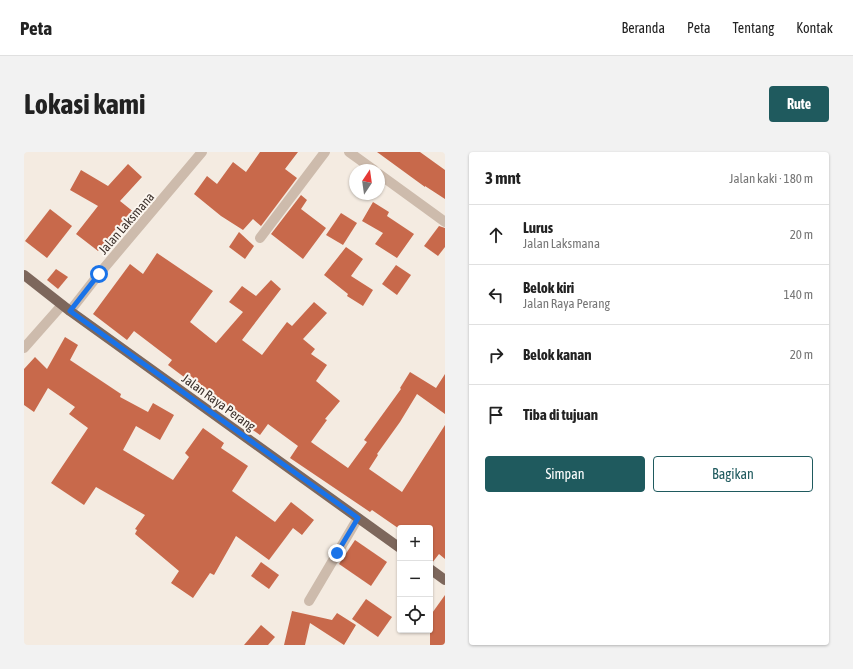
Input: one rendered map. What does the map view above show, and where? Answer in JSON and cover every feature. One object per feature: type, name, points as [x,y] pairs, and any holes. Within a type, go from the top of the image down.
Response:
[{"type":"main road","name":"Jalan Raya Perang","points":[[24,275],[66,308],[397,546]]},
{"type":"main road","points":[[433,571],[445,580]]},
{"type":"street","name":"Jalan Laksmana","points":[[24,348],[99,274],[202,152]]},
{"type":"street","points":[[260,238],[325,152]]},
{"type":"street","points":[[350,152],[366,164]]},
{"type":"street","points":[[385,178],[445,222]]},
{"type":"street","points":[[309,601],[358,518]]},
{"type":"building","points":[[260,152],[298,152],[285,169],[297,178],[261,226],[253,219],[243,230],[221,216],[194,194],[207,176],[217,184],[233,162],[246,172]]},
{"type":"building","points":[[377,152],[420,152],[445,170],[445,199],[425,187]]},
{"type":"building","points":[[128,164],[142,177],[120,201],[135,213],[123,229],[118,226],[98,251],[76,234],[98,206],[70,190],[81,170],[108,186]]},
{"type":"building","points":[[301,195],[307,200],[301,209],[326,228],[303,259],[271,234]]},
{"type":"building","points":[[373,202],[389,212],[387,216],[414,234],[397,258],[375,244],[383,233],[362,221]]},
{"type":"building","points":[[50,209],[72,226],[47,258],[25,241]]},
{"type":"building","points":[[341,213],[357,223],[343,245],[326,235]]},
{"type":"building","points":[[439,226],[445,228],[445,247],[438,256],[424,246]]},
{"type":"building","points":[[239,232],[254,246],[245,259],[229,247]]},
{"type":"building","points":[[346,247],[363,259],[351,276],[373,290],[363,306],[347,296],[348,294],[324,275]]},
{"type":"building","points":[[157,253],[213,291],[190,322],[216,343],[243,312],[229,302],[242,286],[256,296],[271,280],[281,289],[242,340],[262,355],[287,322],[292,326],[314,302],[327,313],[303,339],[315,349],[311,354],[327,365],[316,381],[340,401],[325,419],[327,420],[311,442],[348,468],[367,442],[364,440],[401,389],[400,388],[410,372],[436,388],[445,374],[445,414],[417,394],[400,422],[377,454],[378,455],[369,469],[402,492],[445,425],[445,559],[439,554],[433,562],[433,525],[397,525],[397,527],[372,510],[370,512],[290,458],[298,446],[268,424],[260,435],[236,418],[239,414],[187,373],[184,377],[168,365],[172,360],[134,331],[127,340],[93,314],[130,264],[143,274]]},
{"type":"building","points":[[396,265],[411,275],[397,295],[382,284]]},
{"type":"building","points":[[56,269],[68,277],[58,289],[47,280]]},
{"type":"building","points":[[65,337],[78,345],[70,360],[121,394],[120,397],[148,412],[153,403],[174,415],[160,440],[136,426],[123,450],[173,480],[189,457],[185,453],[203,428],[224,443],[221,448],[248,466],[232,491],[275,522],[291,502],[314,520],[302,535],[293,528],[269,560],[236,536],[214,575],[210,573],[193,598],[171,583],[179,571],[135,534],[137,530],[135,529],[145,515],[96,487],[84,505],[51,483],[88,428],[69,414],[75,407],[48,388],[34,412],[24,405],[24,369],[35,357],[47,369]]},
{"type":"building","points":[[355,540],[387,562],[371,586],[339,564]]},
{"type":"building","points":[[261,562],[279,575],[269,589],[251,576]]},
{"type":"building","points":[[445,595],[445,645],[430,645],[430,633],[433,633],[433,612]]},
{"type":"building","points":[[366,599],[392,617],[378,637],[352,619]]},
{"type":"building","points":[[292,611],[332,620],[337,613],[356,625],[344,645],[310,623],[305,645],[284,645]]},
{"type":"building","points":[[261,625],[275,637],[268,645],[244,645]]},
{"type":"route","points":[[99,274],[70,311],[358,518],[337,553]]}]
